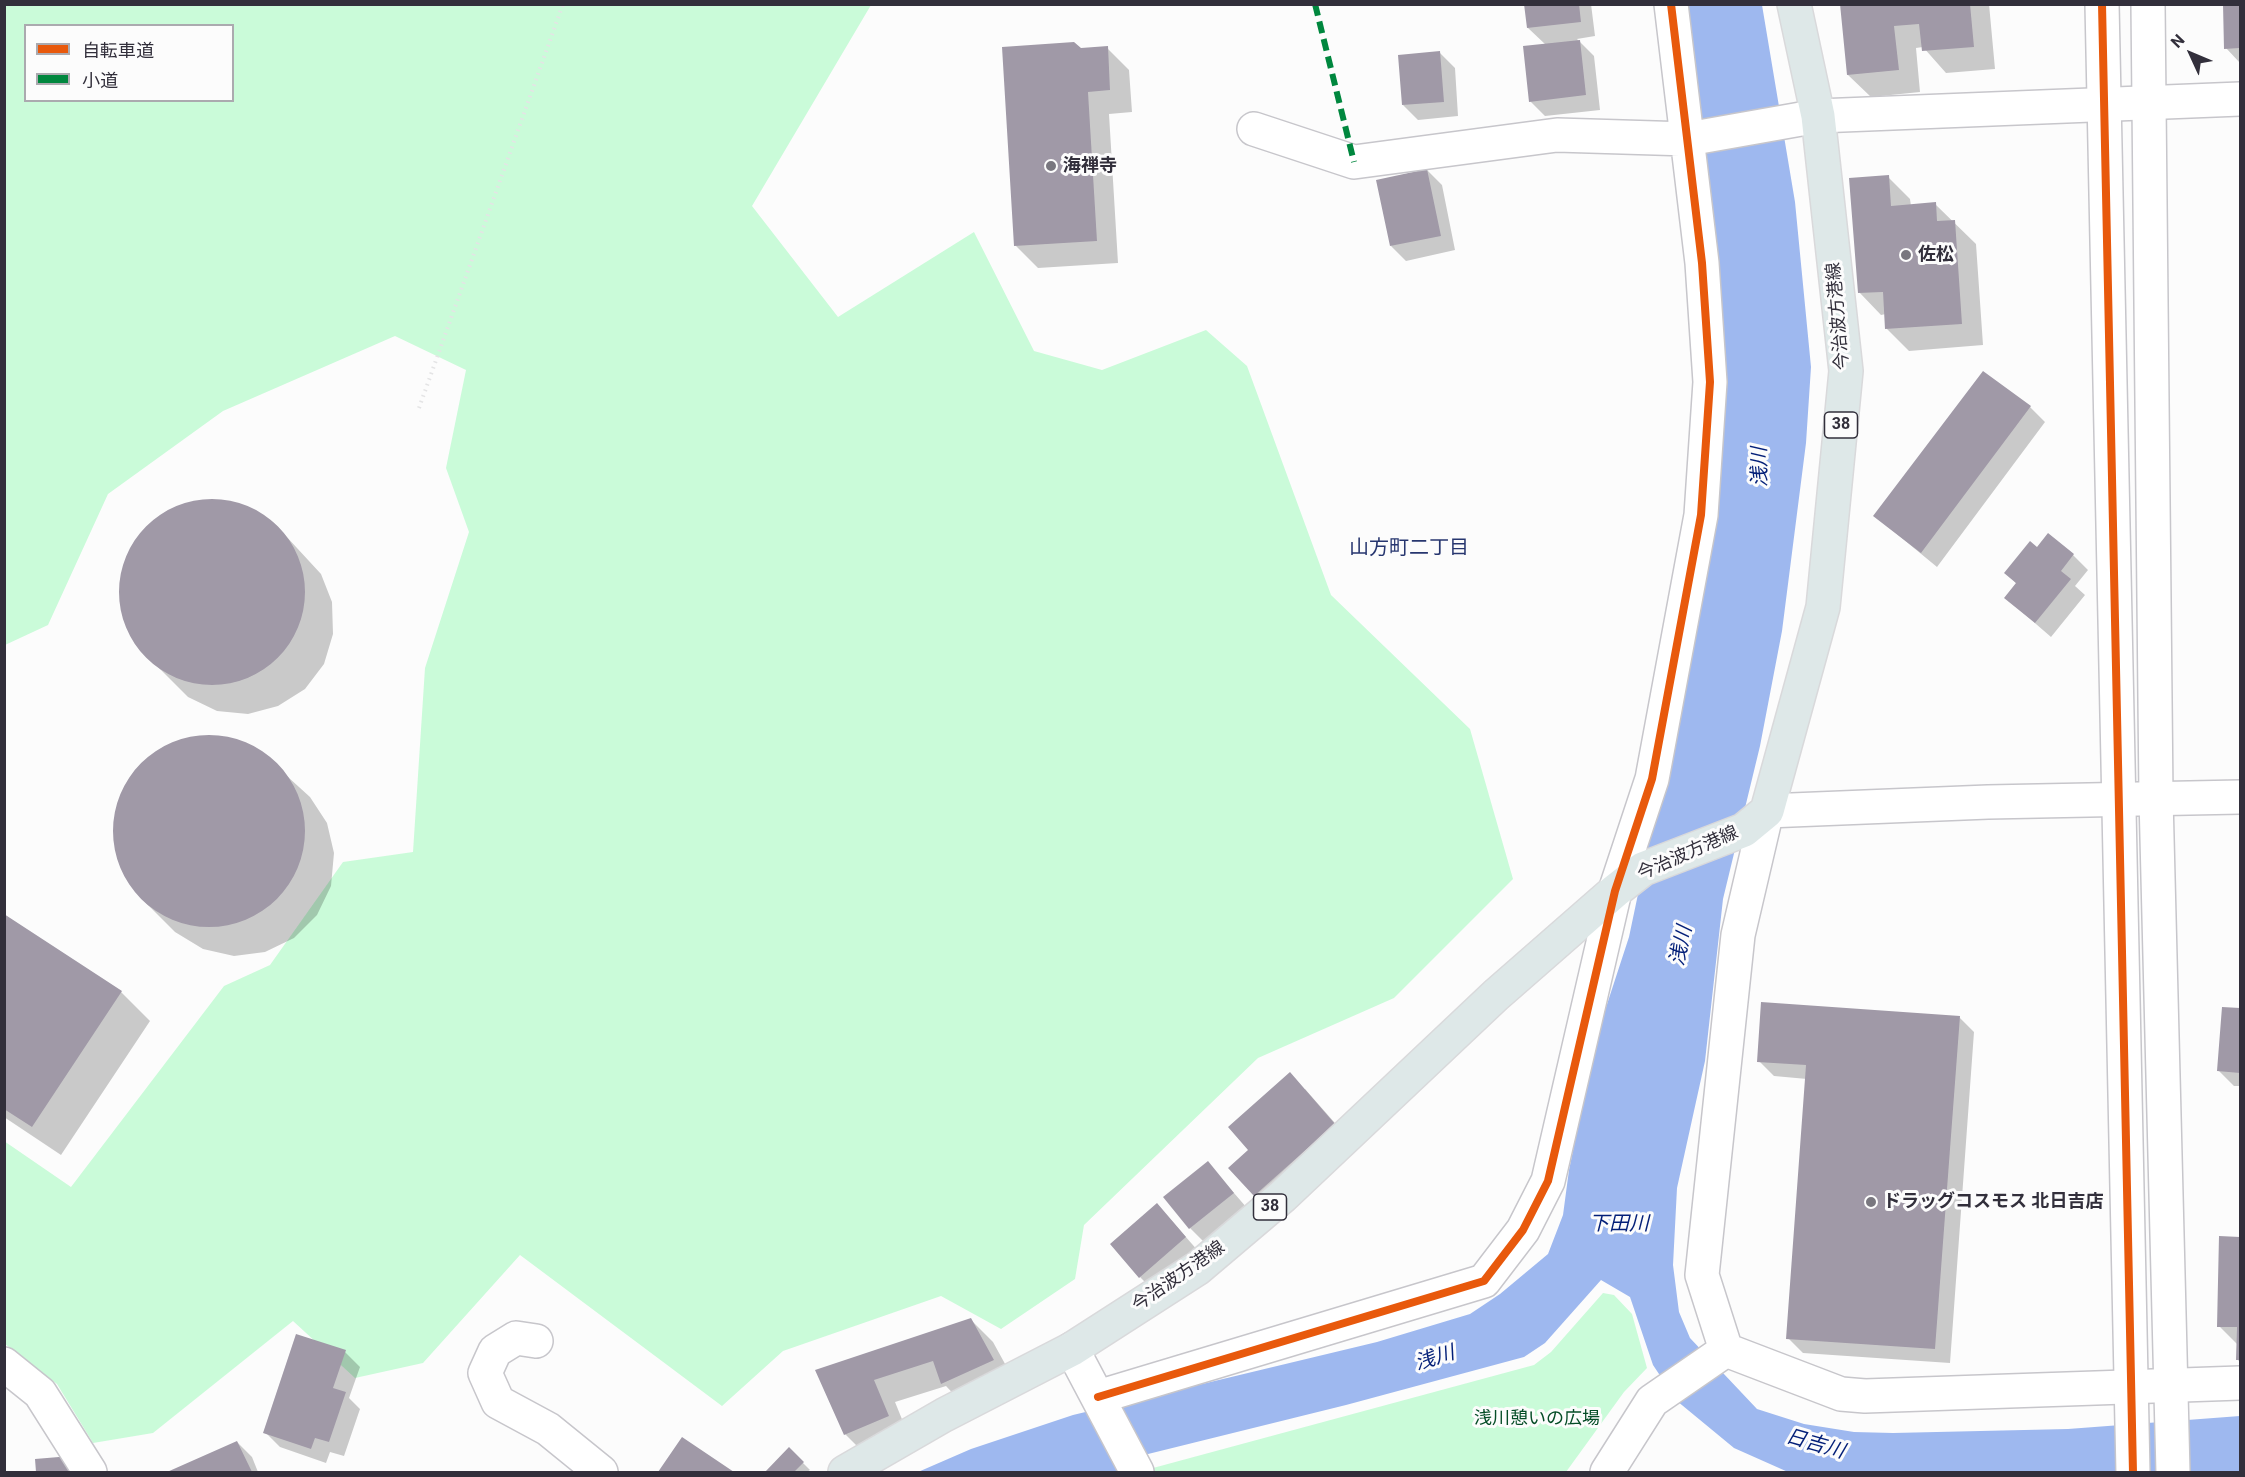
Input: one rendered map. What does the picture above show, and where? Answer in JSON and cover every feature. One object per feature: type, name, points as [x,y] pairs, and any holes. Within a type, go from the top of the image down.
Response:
[{"type":"main road","name":"今治波方港線","points":[[845,1473],[944,1415],[1072,1349],[1198,1268],[1283,1196],[1496,995],[1615,891],[1643,869],[1755,820],[1823,608],[1846,371],[1803,118],[1794,4]]},
{"type":"street","points":[[1098,1397],[1484,1281],[1523,1230],[1548,1181],[1615,891],[1652,779],[1701,515],[1710,382],[1695,137],[1671,4]]},
{"type":"street","points":[[2102,4],[2133,1473]]},
{"type":"street","points":[[2148,4],[2156,798],[2173,1473]]},
{"type":"street","points":[[1254,129],[1354,162],[1557,135],[1695,137],[1803,118],[2241,99]]},
{"type":"street","points":[[1725,1351],[1702,1275],[1738,935],[1755,820],[2156,798],[2241,797]]},
{"type":"street","points":[[536,1341],[516,1338],[495,1351],[485,1373],[498,1402],[548,1429],[602,1473]]},
{"type":"street","points":[[1072,1349],[1137,1473]]},
{"type":"street","points":[[1725,1351],[1841,1394],[1864,1396],[2131,1391],[2241,1383]]},
{"type":"street","points":[[1607,1473],[1652,1401],[1725,1351]]},
{"type":"street","points":[[4,1364],[40,1393],[90,1473]]},
{"type":"path","points":[[419,408],[563,4]]},
{"type":"green space","points":[[5,5],[871,5],[752,206],[838,317],[974,232],[1034,351],[1102,370],[1206,330],[1247,366],[1331,595],[1470,729],[1513,879],[1394,998],[1258,1058],[1084,1225],[1075,1279],[1001,1329],[941,1296],[783,1351],[722,1406],[520,1255],[423,1363],[355,1378],[293,1321],[153,1433],[93,1443],[57,1384],[5,1344],[4,1141],[71,1187],[224,986],[270,965],[343,862],[413,852],[425,668],[469,532],[446,468],[466,370],[395,336],[223,411],[108,494],[48,625],[5,645]]},
{"type":"green space","name":"浅川憩いの広場","points":[[1603,1293],[1614,1295],[1632,1314],[1647,1368],[1624,1392],[1566,1472],[1155,1472],[1153,1468],[1534,1365],[1551,1352]]},
{"type":"water","name":"下田川","points":[[1680,5],[1762,5],[1795,202],[1811,367],[1806,443],[1782,631],[1760,746],[1723,899],[1705,1061],[1677,1188],[1673,1265],[1679,1312],[1690,1338],[1757,1409],[1804,1424],[1854,1432],[1893,1433],[2068,1429],[2240,1416],[2240,1472],[1788,1472],[1734,1448],[1677,1401],[1653,1365],[1630,1297],[1601,1280],[1545,1343],[1524,1357],[1346,1405],[1140,1456],[1126,1472],[918,1472],[971,1449],[1073,1415],[1377,1342],[1470,1314],[1500,1294],[1548,1254],[1563,1215],[1569,1170],[1596,1038],[1629,937],[1658,799],[1726,404]]},
{"type":"building","points":[[1524,4],[1579,4],[1581,22],[1527,28]]},
{"type":"building","points":[[1840,4],[1970,4],[1974,47],[1922,51],[1919,24],[1894,26],[1899,70],[1847,75]]},
{"type":"building","points":[[2223,4],[2240,4],[2240,48],[2224,49]]},
{"type":"building","points":[[1580,40],[1586,95],[1529,102],[1523,46]]},
{"type":"building","name":"海禅寺","points":[[1074,42],[1081,48],[1108,46],[1110,90],[1088,92],[1097,241],[1014,246],[1002,47]]},
{"type":"building","points":[[1440,51],[1444,102],[1402,105],[1398,55]]},
{"type":"building","points":[[1427,169],[1441,236],[1390,246],[1376,180]]},
{"type":"building","points":[[1889,175],[1891,206],[1936,202],[1937,221],[1955,220],[1962,324],[1885,329],[1883,292],[1858,293],[1849,178]]},
{"type":"building","points":[[1983,371],[2031,406],[1921,553],[1873,516]]},
{"type":"building","points":[[212,499],[247,506],[278,526],[298,557],[305,592],[298,627],[278,658],[247,678],[212,685],[177,678],[146,658],[126,627],[119,592],[126,557],[146,526],[177,506]]},
{"type":"building","points":[[2048,533],[2074,554],[2061,571],[2071,579],[2035,623],[2004,598],[2016,583],[2004,573],[2030,541],[2037,547]]},
{"type":"building","points":[[209,735],[246,742],[277,763],[298,794],[305,831],[298,868],[277,899],[246,920],[209,927],[172,920],[141,899],[120,868],[113,831],[120,794],[141,763],[172,742]]},
{"type":"building","points":[[4,914],[122,991],[32,1127],[4,1109]]},
{"type":"building","name":"ドラッグコスモス 北日吉店","points":[[1761,1002],[1960,1016],[1935,1349],[1786,1339],[1806,1065],[1757,1062]]},
{"type":"building","points":[[2222,1007],[2240,1008],[2240,1073],[2217,1071]]},
{"type":"building","points":[[1290,1072],[1335,1124],[1254,1196],[1228,1168],[1248,1150],[1228,1127]]},
{"type":"building","points":[[1208,1161],[1234,1193],[1189,1229],[1163,1197]]},
{"type":"building","points":[[1157,1203],[1186,1237],[1139,1278],[1110,1244]]},
{"type":"building","points":[[2219,1236],[2240,1237],[2240,1360],[2236,1360],[2237,1327],[2217,1327]]},
{"type":"building","points":[[971,1318],[994,1360],[941,1384],[933,1361],[874,1380],[889,1416],[844,1435],[815,1370]]},
{"type":"building","points":[[296,1334],[346,1350],[333,1388],[346,1392],[329,1442],[315,1438],[311,1449],[263,1433]]},
{"type":"building","points":[[682,1437],[734,1472],[658,1472]]},
{"type":"building","points":[[237,1441],[252,1472],[167,1472]]},
{"type":"building","points":[[789,1447],[804,1462],[794,1472],[765,1472]]},
{"type":"building","points":[[71,1456],[72,1472],[36,1472],[35,1459]]},
{"type":"marked path","points":[[1315,4],[1354,162]]},
{"type":"cycle path","points":[[1098,1397],[1484,1281],[1523,1230],[1548,1181],[1615,891],[1652,779],[1701,515],[1710,382],[1702,263],[1671,4]]},
{"type":"cycle path","points":[[2102,4],[2133,1472]]},
{"type":"place","name":"海禅寺","points":[[1051,166]]},
{"type":"place","name":"佐松","points":[[1906,255]]},
{"type":"place","name":"ドラッグコスモス 北日吉店","points":[[1871,1202]]},
{"type":"district","name":"山方町二丁目","points":[[1409,549]]},
{"type":"water label","name":"浅川","points":[[1761,467]]},
{"type":"water label","name":"浅川","points":[[1682,946]]},
{"type":"water label","name":"浅川","points":[[1435,1359]]},
{"type":"water label","name":"日吉川","points":[[1815,1445]]}]
